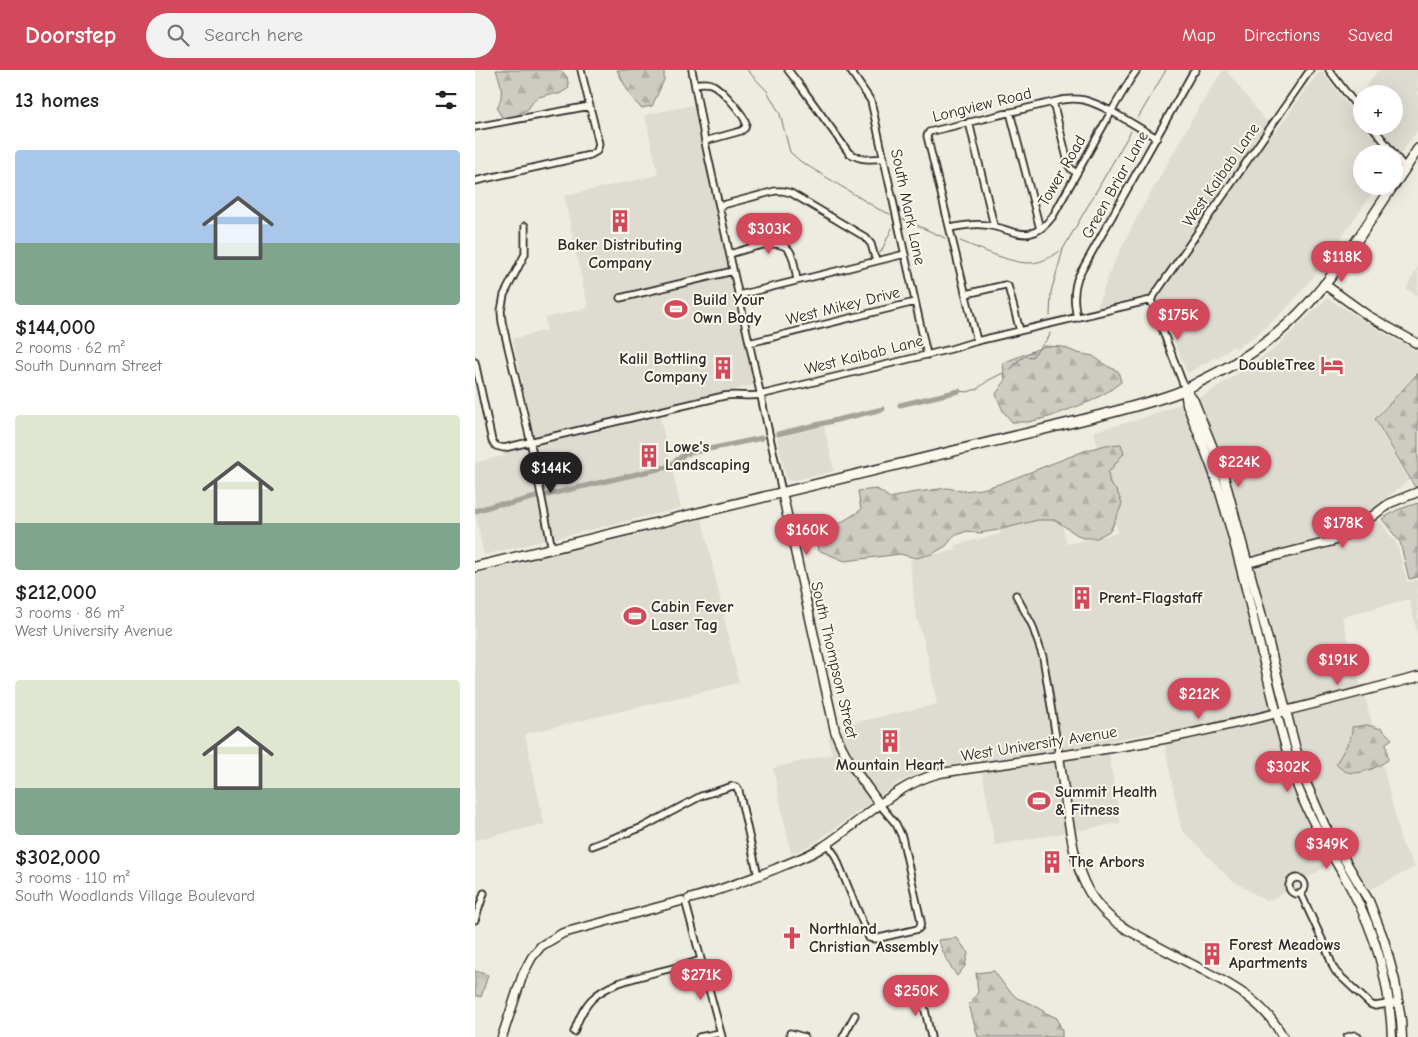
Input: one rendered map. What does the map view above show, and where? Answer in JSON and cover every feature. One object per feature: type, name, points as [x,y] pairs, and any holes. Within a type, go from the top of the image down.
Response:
[{"type":"main road","points":[[1403,171],[1418,149]]},
{"type":"main road","points":[[475,567],[1099,416],[1185,390],[1221,372],[1264,345],[1300,313],[1324,284],[1387,195]]},
{"type":"street","points":[[475,181],[590,155],[597,151],[599,144],[581,70]]},
{"type":"street","name":"South Thompson Street","points":[[692,70],[733,271],[835,731],[849,761],[881,805]]},
{"type":"street","points":[[788,70],[849,153],[866,160],[884,158]]},
{"type":"street","name":"South Mark Lane","points":[[850,70],[871,101],[927,354]]},
{"type":"street","name":"Tower Road","points":[[950,228],[970,224],[985,225],[1019,234],[1034,232],[1040,229],[1053,216],[1111,112],[1137,70]]},
{"type":"street","name":"Green Briar Lane","points":[[1077,318],[1074,299],[1078,277],[1196,70]]},
{"type":"street","name":"West Kaibab Lane","points":[[475,362],[492,441],[496,446],[504,448],[724,396],[760,395],[1151,300],[1310,70]]},
{"type":"street","points":[[1329,70],[1353,102]]},
{"type":"street","points":[[695,84],[707,83],[717,86],[746,123],[745,128],[741,131],[705,141]]},
{"type":"street","name":"Longview Road","points":[[977,341],[927,136],[929,132],[1068,99],[1085,100],[1092,103],[1157,138]]},
{"type":"street","points":[[1053,102],[1069,166],[1077,173]]},
{"type":"street","points":[[475,127],[590,106]]},
{"type":"street","points":[[1010,112],[1040,229]]},
{"type":"street","points":[[969,122],[994,226]]},
{"type":"street","points":[[1379,135],[1387,145]]},
{"type":"street","points":[[719,206],[775,191],[791,193],[865,237],[871,244],[876,261]]},
{"type":"street","points":[[525,226],[525,254],[504,295],[501,312],[504,333],[531,443],[552,549]]},
{"type":"street","points":[[730,254],[769,244],[779,244],[789,250],[797,280]]},
{"type":"street","points":[[739,295],[905,254]]},
{"type":"street","points":[[620,298],[733,271]]},
{"type":"street","points":[[1324,284],[1367,315],[1418,344]]},
{"type":"street","points":[[966,294],[1005,285],[1008,286],[1020,331]]},
{"type":"street","points":[[1151,300],[1185,390],[1187,404],[1217,486],[1240,566],[1291,765],[1305,806],[1320,836],[1353,892],[1368,925],[1380,961],[1389,1004],[1393,1037]]},
{"type":"street","name":"West Mikey Drive","points":[[749,343],[915,302]]},
{"type":"street","points":[[1185,390],[1194,401],[1223,473],[1295,746],[1311,796],[1329,833],[1361,887],[1378,923],[1392,968],[1399,1002],[1402,1037]]},
{"type":"street","points":[[1240,566],[1341,538],[1390,503],[1418,492]]},
{"type":"street","points":[[1016,595],[1032,625],[1043,657],[1076,862],[1083,882],[1093,898],[1120,925],[1247,995],[1274,1022],[1283,1037]]},
{"type":"street","name":"West University Avenue","points":[[502,1037],[523,974],[532,957],[541,946],[563,933],[727,888],[805,856],[827,844],[909,784],[932,775],[1172,737],[1286,711],[1418,676]]},
{"type":"street","points":[[592,846],[643,827],[701,796],[733,786],[739,791],[758,876]]},
{"type":"street","points":[[827,844],[835,855],[869,938],[875,939],[918,929],[921,921],[902,836],[881,805]]},
{"type":"street","points":[[475,920],[484,893]]},
{"type":"street","points":[[1301,894],[1336,972],[1370,1004],[1375,1006],[1399,1002]]},
{"type":"street","points":[[685,901],[721,1035],[699,1037]]},
{"type":"street","points":[[574,1032],[585,1007],[604,990],[621,982],[701,960]]},
{"type":"street","points":[[921,992],[931,1037]]},
{"type":"street","points":[[843,1037],[855,1015]]},
{"type":"street","points":[[790,1033],[804,1037]]},
{"type":"street","points":[[1347,1037],[1354,1035],[1358,1037]]},
{"type":"shaded area","points":[[1223,70],[1226,70],[1275,133],[1318,73],[1323,73],[1349,107],[1353,103],[1353,135],[1403,135],[1403,85],[1367,85],[1378,70],[1418,70],[1418,130],[1403,151],[1403,145],[1353,145],[1353,195],[1371,195],[1319,270],[1286,309],[1263,330],[1236,349],[1233,346],[1217,358],[1187,372],[1159,305],[1139,297],[1097,307],[1111,269],[1135,221],[1194,116]]},
{"type":"shaded area","points":[[693,105],[754,385],[534,437],[513,339],[547,330],[545,318],[588,308],[564,196],[658,175],[645,115]]},
{"type":"shaded area","points":[[1418,266],[1418,296],[1406,289]]},
{"type":"shaded area","points":[[1327,298],[1418,352],[1418,371],[1374,419],[1409,480],[1371,510],[1397,544],[1407,582],[1418,580],[1418,636],[1409,599],[1342,617],[1385,773],[1401,842],[1415,867],[1369,890],[1342,844],[1323,855],[1329,865],[1273,899],[1266,901],[1230,879],[1181,829],[1162,731],[1107,741],[1120,823],[995,845],[980,760],[933,768],[899,782],[813,844],[791,853],[773,768],[832,754],[828,738],[853,723],[937,704],[928,657],[915,610],[910,560],[956,550],[955,545],[1000,534],[998,521],[1057,505],[1067,544],[1118,533],[1094,431],[1137,420],[1205,395],[1272,351]]},
{"type":"shaded area","points":[[660,417],[681,508],[484,555],[475,512],[475,463],[503,456],[503,453]]},
{"type":"shaded area","points":[[824,426],[834,471],[791,481],[787,480],[777,438]]},
{"type":"shaded area","points":[[702,519],[739,683],[525,734],[544,824],[475,840],[475,574]]},
{"type":"green space","points":[[496,70],[561,70],[567,77],[569,88],[559,94],[549,94],[536,98],[528,109],[514,117],[503,119],[497,109],[501,99],[501,90]]},
{"type":"green space","points":[[617,70],[664,70],[664,80],[652,106],[641,108],[631,97]]},
{"type":"green space","points":[[1045,346],[1063,347],[1077,353],[1093,356],[1118,371],[1121,382],[1091,401],[1049,417],[1029,422],[1012,422],[1003,411],[996,394],[1005,381],[1003,363]]},
{"type":"green space","points":[[1418,373],[1418,486],[1415,487],[1375,419]]},
{"type":"green space","points":[[1121,444],[1124,453],[1108,473],[1110,484],[1117,491],[1122,504],[1111,530],[1097,538],[1082,538],[1055,520],[1038,520],[980,533],[967,531],[954,536],[946,546],[932,554],[916,558],[900,554],[845,561],[818,550],[816,539],[861,510],[858,491],[877,489],[890,498],[947,488],[963,491],[982,489],[1087,450],[1106,445]]},
{"type":"green space","points":[[1418,503],[1418,577],[1409,579],[1400,542],[1382,519],[1397,510]]},
{"type":"green space","points":[[1367,725],[1382,729],[1392,739],[1386,743],[1388,760],[1362,772],[1350,773],[1336,764],[1349,740],[1352,727]]},
{"type":"green space","points":[[957,938],[968,953],[965,966],[957,976],[947,961],[938,940]]},
{"type":"green space","points":[[475,971],[488,975],[481,997],[475,995]]},
{"type":"green space","points":[[994,971],[1017,998],[1057,1018],[1062,1031],[1062,1037],[978,1037],[969,1005],[978,992],[976,973]]},
{"type":"waterway","points":[[747,70],[767,91],[780,114],[790,152],[800,161],[878,209],[890,214]]},
{"type":"waterway","points":[[1138,118],[1166,70]]},
{"type":"waterway","points":[[960,241],[1023,263],[1039,262],[1063,249],[1131,131]]},
{"type":"waterway","points":[[903,219],[945,238]]},
{"type":"waterway","points":[[878,254],[881,252],[892,228]]},
{"type":"waterway","points":[[1050,316],[1051,292],[1063,250]]},
{"type":"waterway","points":[[959,391],[967,392],[977,389],[989,380],[1011,369],[1025,356],[1032,357],[1049,337],[1050,333]]},
{"type":"waterway","points":[[900,405],[959,391]]},
{"type":"waterway","points":[[778,434],[883,409]]},
{"type":"waterway","points":[[546,495],[667,467],[685,454],[762,438]]},
{"type":"waterway","points":[[475,511],[498,504],[509,504],[536,497]]},
{"type":"place","name":"Baker Distributing Company","points":[[620,221]]},
{"type":"place","name":"Build Your Own Body","points":[[676,309]]},
{"type":"place","name":"DoubleTree","points":[[1332,365]]},
{"type":"place","name":"Kalil Bottling Company","points":[[723,368]]},
{"type":"place","name":"Lowe's Landscaping","points":[[649,456]]},
{"type":"place","name":"Prent-Flagstaff","points":[[1082,598]]},
{"type":"place","name":"Cabin Fever Laser Tag","points":[[635,616]]},
{"type":"place","name":"Mountain Heart","points":[[890,741]]},
{"type":"place","name":"Summit Health & Fitness","points":[[1039,801]]},
{"type":"place","name":"The Arbors","points":[[1052,862]]},
{"type":"place","name":"Northland Christian Assembly","points":[[792,938]]},
{"type":"place","name":"Forest Meadows Apartments","points":[[1212,954]]}]
